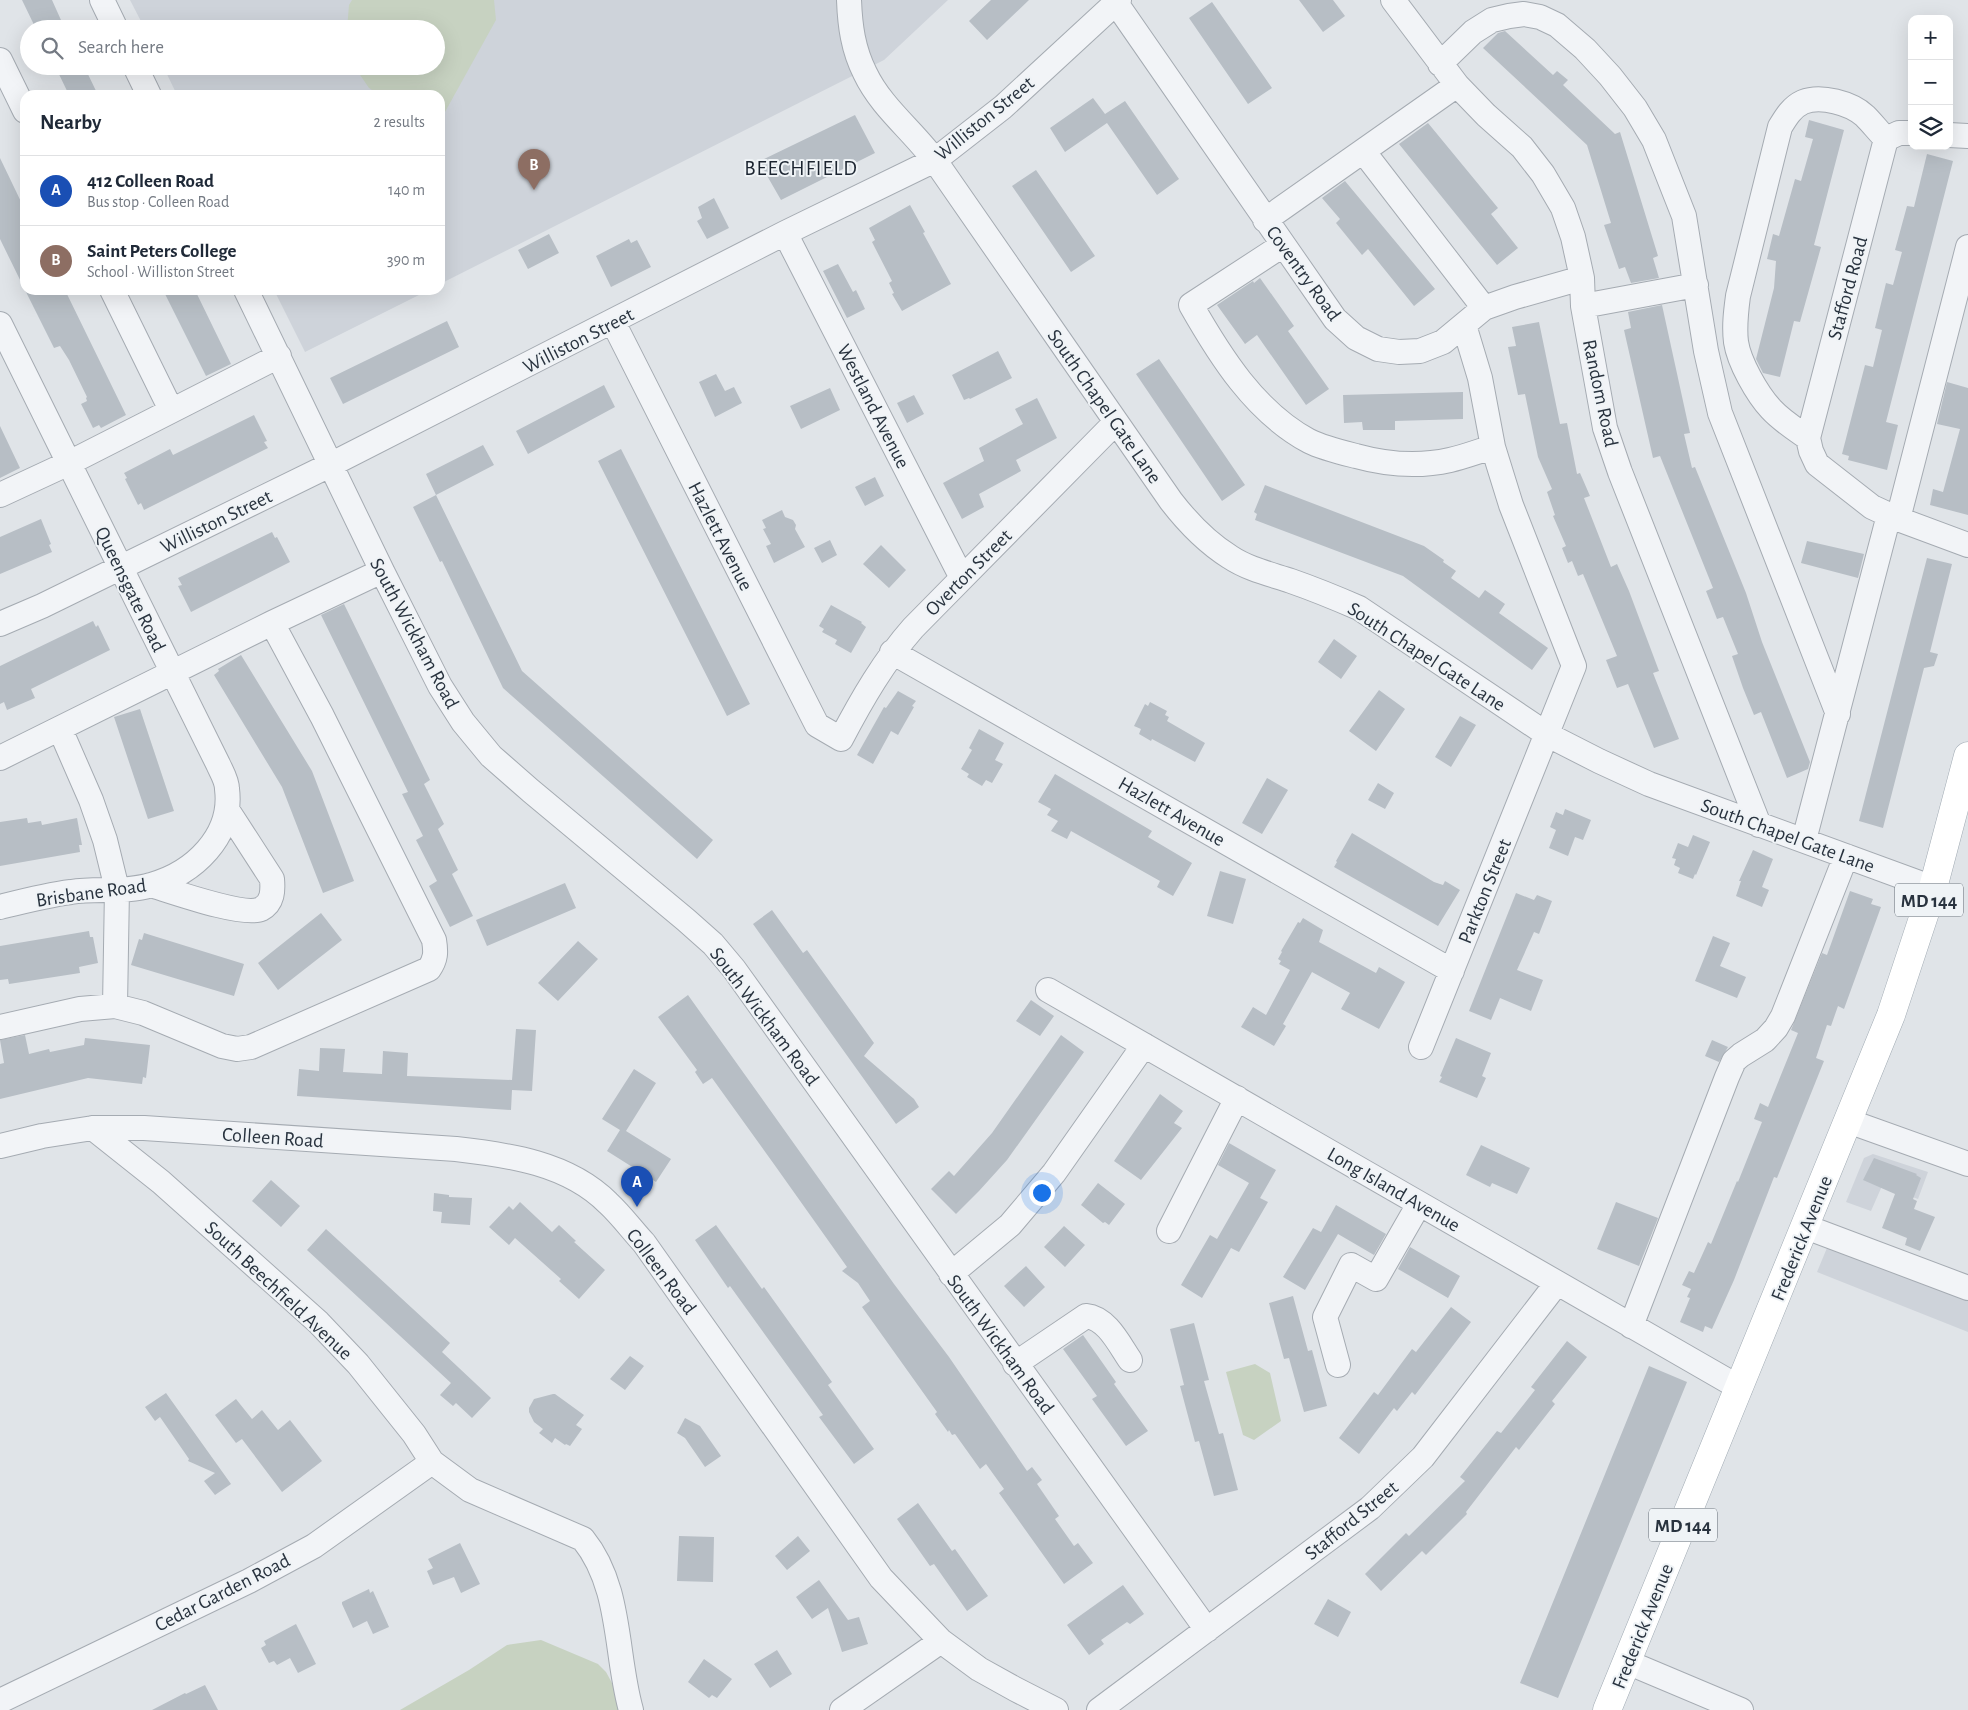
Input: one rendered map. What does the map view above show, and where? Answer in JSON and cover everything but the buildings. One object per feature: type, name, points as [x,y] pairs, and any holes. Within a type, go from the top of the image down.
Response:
[{"type":"main road","name":"Frederick Avenue","points":[[1607,1710],[1806,1227],[1904,980],[1933,888],[1968,756]]},
{"type":"street","points":[[102,0],[112,20]]},
{"type":"street","name":"South Chapel Gate Lane","points":[[849,0],[854,49],[865,75],[879,96],[935,160],[1171,501],[1189,524],[1206,541],[1230,558],[1253,569],[1329,595],[1359,608],[1548,735],[1599,761],[1649,784],[1933,888]]},
{"type":"street","name":"Random Road","points":[[1393,0],[1440,64],[1458,85],[1486,115],[1522,147],[1543,174],[1563,208],[1573,237],[1582,278],[1583,306],[1605,428],[1620,472],[1759,824]]},
{"type":"street","name":"Williston Street","points":[[0,624],[121,568],[330,465],[785,233],[935,160],[1003,107],[1117,1]]},
{"type":"street","name":"Coventry Road","points":[[1117,1],[1335,319],[1356,338],[1378,349],[1399,352],[1420,351],[1443,342],[1484,308],[1582,278]]},
{"type":"street","points":[[1440,64],[1474,32],[1492,20],[1524,14],[1540,17],[1557,25],[1585,49],[1625,95],[1654,140],[1684,216],[1706,351],[1720,413],[1838,714]]},
{"type":"street","points":[[0,60],[20,101]]},
{"type":"street","points":[[139,75],[147,90]]},
{"type":"street","points":[[1266,220],[1458,85]]},
{"type":"street","points":[[1908,133],[1899,134],[1886,139],[1864,115],[1848,106],[1814,99],[1801,103],[1788,113],[1780,127],[1738,296],[1735,319],[1736,341],[1740,361],[1771,409],[1790,426],[1808,438],[1810,451],[1817,464],[1872,507],[1968,544]]},
{"type":"street","points":[[1953,135],[1968,136]]},
{"type":"street","name":"Stafford Road","points":[[1808,438],[1886,139]]},
{"type":"street","points":[[1363,151],[1484,308]]},
{"type":"street","name":"Westland Avenue","points":[[785,233],[962,578]]},
{"type":"street","points":[[1283,245],[1191,305],[1214,347],[1261,405],[1286,426],[1310,441],[1374,461],[1415,464],[1449,460],[1493,446]]},
{"type":"street","points":[[1804,840],[1968,247]]},
{"type":"street","points":[[1583,306],[1696,285]]},
{"type":"street","points":[[114,295],[171,410]]},
{"type":"street","name":"South Wickham Road","points":[[248,295],[382,571],[440,686],[463,722],[492,756],[524,785],[713,944],[734,970],[1207,1630]]},
{"type":"street","name":"Hazlett Avenue","points":[[613,322],[817,725],[841,739]]},
{"type":"street","name":"Queensgate Road","points":[[0,324],[218,764],[227,787],[228,810],[219,836],[204,855]]},
{"type":"street","name":"Parkton Street","points":[[1421,1047],[1548,735],[1574,666],[1511,505],[1493,446],[1480,378],[1464,325]]},
{"type":"street","points":[[0,495],[69,463],[278,356]]},
{"type":"street","name":"Overton Street","points":[[841,739],[855,712],[892,652],[913,628],[1116,422]]},
{"type":"street","points":[[0,758],[173,674],[272,623],[382,571]]},
{"type":"street","points":[[0,1027],[80,1009],[115,1006],[143,1013],[222,1046],[237,1049],[251,1047],[430,969],[435,961],[434,940],[322,716],[272,623]]},
{"type":"street","name":"Hazlett Avenue","points":[[892,652],[1452,971]]},
{"type":"street","points":[[60,729],[91,800],[105,840],[117,890],[115,1006]]},
{"type":"street","points":[[151,885],[241,910],[260,910],[268,903],[274,891],[272,879],[228,810]]},
{"type":"street","name":"Brisbane Road","points":[[0,907],[72,891],[117,890],[151,885],[184,870],[204,855]]},
{"type":"street","points":[[1631,1326],[1727,1077],[1734,1062],[1741,1055],[1764,1040],[1776,1028],[1783,1016],[1846,856]]},
{"type":"street","name":"Long Island Avenue","points":[[1048,990],[1740,1388]]},
{"type":"street","points":[[951,1274],[1010,1225],[1054,1173],[1144,1044]]},
{"type":"street","points":[[1169,1231],[1237,1098]]},
{"type":"street","points":[[1848,1121],[1968,1164]]},
{"type":"street","points":[[0,1146],[42,1136],[94,1128]]},
{"type":"street","name":"South Beechfield Avenue","points":[[94,1128],[161,1182],[318,1322],[358,1364],[414,1434],[432,1462],[470,1490],[583,1539],[594,1552],[606,1581],[616,1618],[627,1696],[631,1710]]},
{"type":"street","name":"Colleen Road","points":[[94,1128],[144,1128],[456,1149],[502,1154],[542,1164],[578,1180],[608,1202],[644,1243],[881,1578],[941,1641]]},
{"type":"street","points":[[1338,1366],[1325,1316],[1351,1265],[1376,1279],[1419,1204]]},
{"type":"street","points":[[1806,1227],[1968,1288]]},
{"type":"street","name":"Stafford Street","points":[[1099,1710],[1370,1508],[1397,1484],[1424,1457],[1557,1283]]},
{"type":"street","points":[[1015,1364],[1086,1316],[1094,1316],[1102,1321],[1130,1360]]},
{"type":"street","name":"Cedar Garden Road","points":[[0,1701],[249,1581],[314,1546],[432,1462]]},
{"type":"street","points":[[842,1710],[941,1641],[986,1673],[1056,1710]]},
{"type":"street","points":[[1627,1662],[1741,1710]]},
{"type":"shaded area","points":[[130,0],[948,0],[884,60],[445,281],[445,90],[175,90],[167,75],[445,75],[445,20],[140,20]]},
{"type":"shaded area","points":[[276,295],[419,295],[305,352]]},
{"type":"shaded area","points":[[1873,1154],[1928,1172],[1918,1199],[1882,1186],[1871,1211],[1846,1202],[1864,1158]]},
{"type":"shaded area","points":[[1834,1231],[1968,1282],[1968,1332],[1817,1272]]},
{"type":"green space","points":[[352,0],[494,0],[496,20],[445,112],[445,90],[372,90],[360,75],[445,75],[445,20],[348,20],[349,5]]},
{"type":"green space","points":[[1255,1364],[1270,1373],[1281,1421],[1254,1440],[1243,1435],[1226,1372]]},
{"type":"green space","points":[[541,1640],[598,1664],[606,1672],[612,1683],[622,1710],[400,1710],[469,1670],[507,1645]]},
{"type":"place","name":"Saint Peters College","points":[[534,190]]},
{"type":"place","name":"412 Colleen Road","points":[[637,1207]]},
{"type":"district","name":"BEECHFIELD","points":[[801,168]]}]
